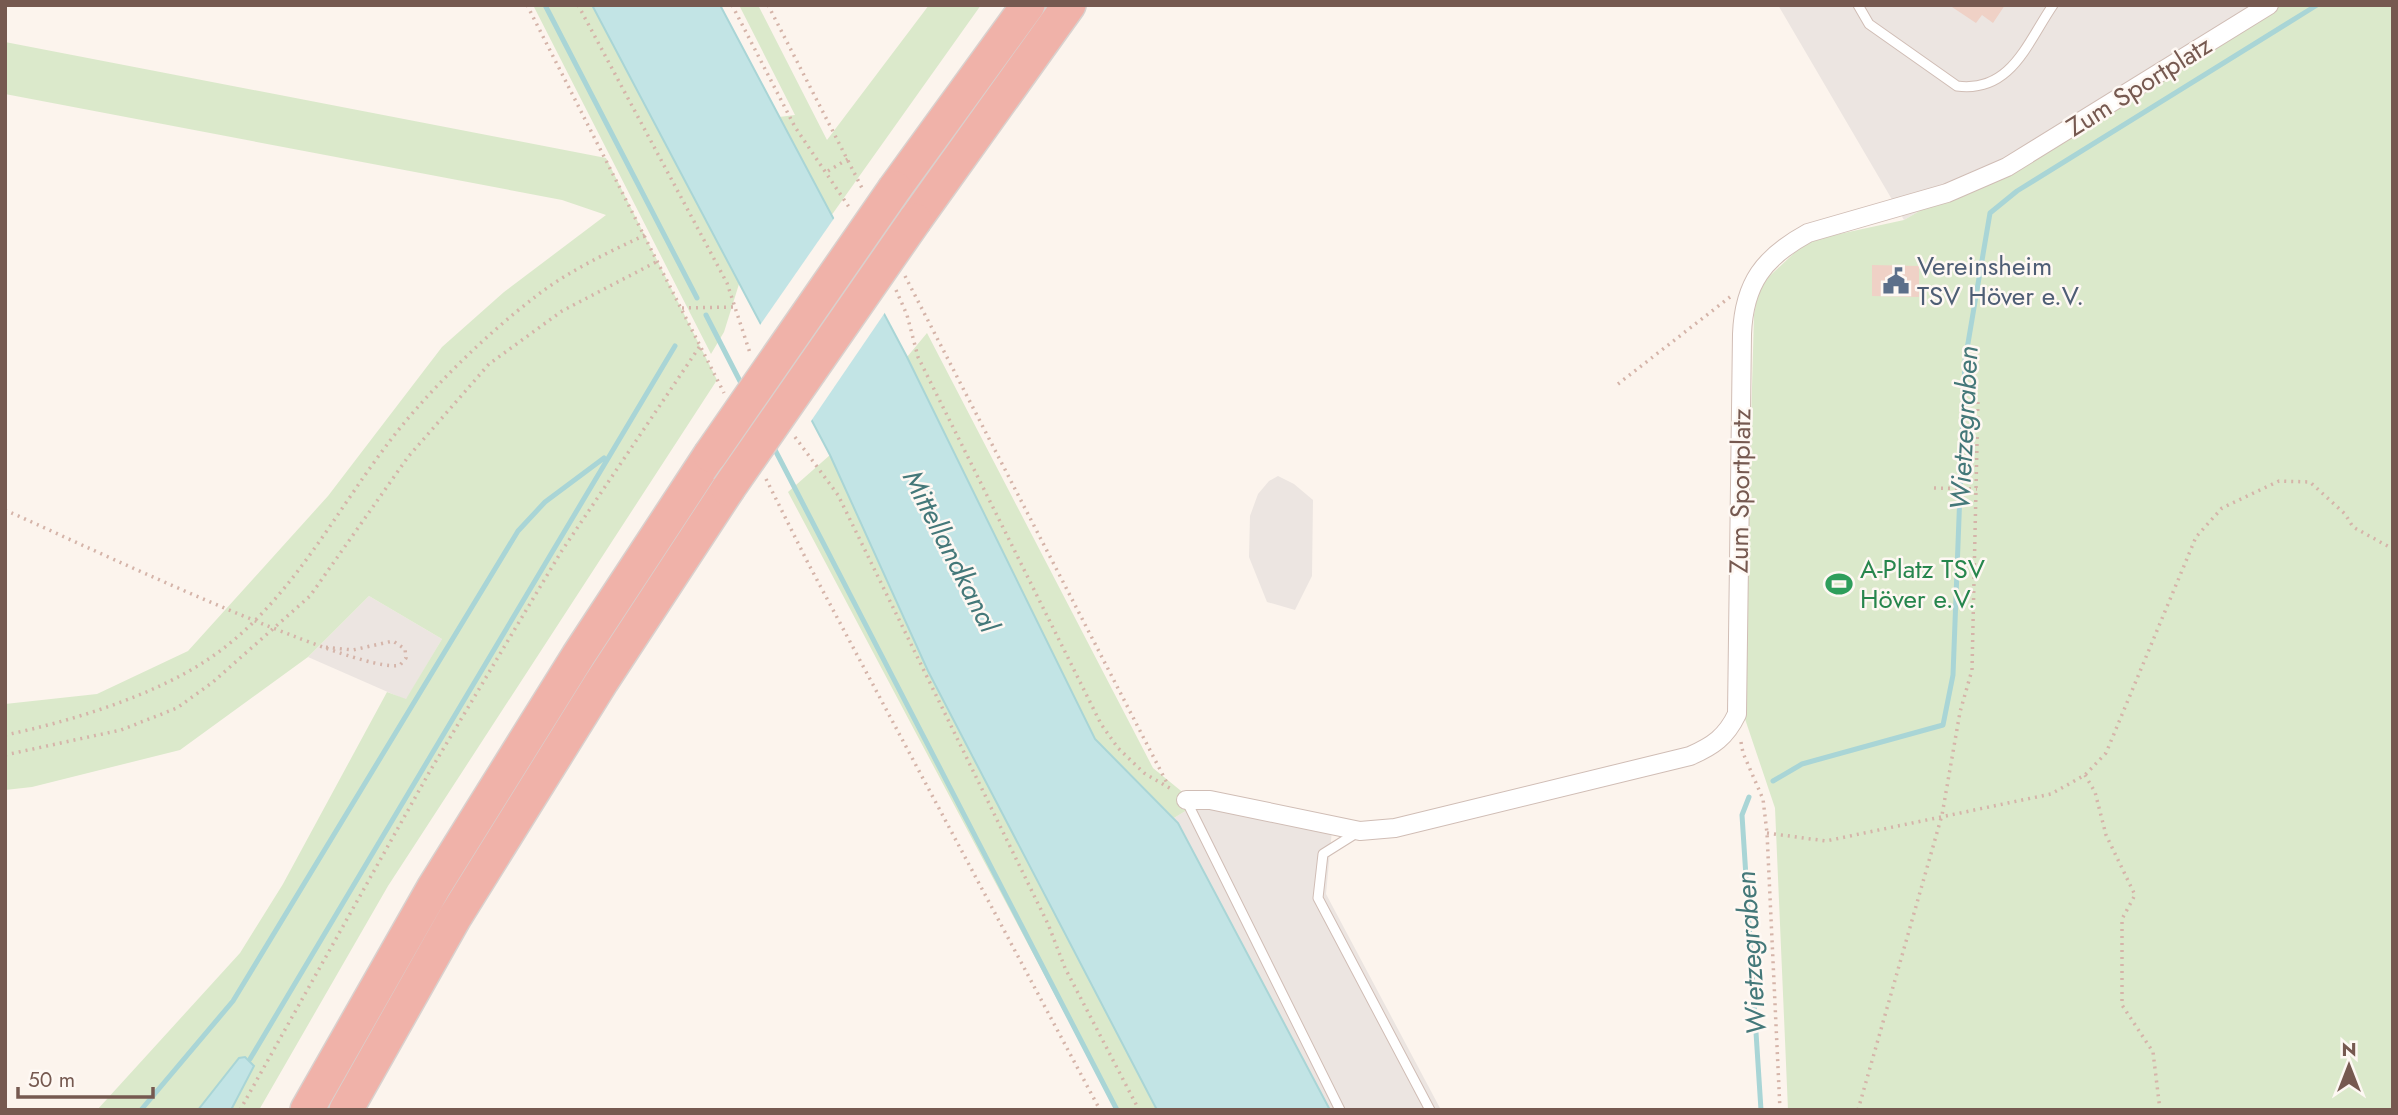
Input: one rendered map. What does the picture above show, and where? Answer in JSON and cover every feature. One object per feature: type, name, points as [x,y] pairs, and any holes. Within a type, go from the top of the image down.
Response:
[{"type":"highway","points":[[307,1110],[435,887],[578,656],[881,193],[1028,5]]},
{"type":"highway","points":[[346,1110],[455,918],[602,681],[728,489],[1069,5]]},
{"type":"street","name":"Zum Sportplatz","points":[[1737,714],[1742,327],[1754,278],[1789,243],[1808,233],[1936,197],[2007,167],[2269,5]]},
{"type":"street","points":[[1186,800],[1210,800],[1360,831],[1435,820],[1690,756],[1711,746],[1727,733],[1737,714]]},
{"type":"lane","points":[[1858,5],[1869,24],[1957,86],[1971,88],[1988,85],[2007,75],[2053,5]]},
{"type":"lane","points":[[1186,800],[1340,1110]]},
{"type":"lane","points":[[1360,831],[1323,854],[1318,898],[1430,1110]]},
{"type":"path","points":[[527,5],[729,405]]},
{"type":"path","points":[[578,5],[727,283],[743,340]]},
{"type":"path","points":[[732,5],[795,127],[828,171],[850,209]]},
{"type":"path","points":[[768,5],[848,159],[881,193]]},
{"type":"path","points":[[828,171],[848,159]]},
{"type":"path","points":[[5,735],[56,725],[142,692],[207,660],[257,620],[312,551],[387,444],[446,377],[535,296],[589,262],[645,235]]},
{"type":"path","points":[[5,755],[121,730],[177,708],[214,682],[310,596],[408,457],[489,364],[562,311],[658,261]]},
{"type":"path","points":[[1618,384],[1754,278]]},
{"type":"path","points":[[896,290],[907,315],[918,357],[1101,724],[1118,748],[1144,773],[1169,786],[915,297]]},
{"type":"path","points":[[682,308],[734,307]]},
{"type":"path","points":[[240,1110],[430,771],[534,598],[700,346]]},
{"type":"path","points":[[1858,1110],[1942,815],[1960,712],[1972,670],[1978,399]]},
{"type":"path","points":[[799,444],[821,467],[838,495],[1048,924],[1065,968],[1139,1110]]},
{"type":"path","points":[[766,478],[808,564],[1100,1110]]},
{"type":"path","points":[[1767,833],[1826,841],[2051,794],[2085,775],[2106,754],[2196,537],[2222,508],[2279,481],[2311,482],[2345,514],[2353,527],[2393,549]]},
{"type":"path","points":[[1934,488],[1976,489]]},
{"type":"path","points":[[5,510],[323,647],[381,666],[400,665],[406,658],[405,649],[395,641],[353,650],[323,647]]},
{"type":"path","points":[[1737,714],[1743,753],[1763,799],[1767,833],[1780,1110]]},
{"type":"path","points":[[2085,775],[2095,792],[2106,835],[2135,895],[2122,919],[2122,1005],[2153,1052],[2160,1110]]},
{"type":"shaded area","points":[[1778,5],[2273,5],[1904,220]]},
{"type":"shaded area","points":[[1278,476],[1294,484],[1313,500],[1312,576],[1295,610],[1267,602],[1249,557],[1250,516],[1258,494],[1269,481]]},
{"type":"shaded area","points":[[369,596],[442,639],[406,700],[308,657]]},
{"type":"shaded area","points":[[1197,804],[1332,830],[1326,894],[1441,1110],[1330,1110],[1174,818]]},
{"type":"green space","points":[[533,5],[592,5],[739,284],[724,332],[711,354]]},
{"type":"green space","points":[[739,5],[758,5],[827,140],[929,5],[981,5],[831,216],[779,117],[795,115]]},
{"type":"green space","points":[[2273,5],[2393,5],[2393,1110],[1788,1110],[1775,808],[1743,713],[1754,315],[1759,286],[1807,241],[1904,220]]},
{"type":"green space","points":[[5,42],[606,158],[717,380],[388,886],[259,1110],[231,1110],[254,1066],[239,1058],[198,1110],[97,1110],[240,953],[283,884],[387,692],[406,699],[442,639],[369,596],[308,657],[180,750],[32,787],[5,790],[5,704],[97,694],[188,651],[328,496],[442,347],[504,292],[606,215],[562,200],[5,94]]},
{"type":"green space","points":[[927,333],[1153,768],[1197,804],[1174,818],[1095,739],[907,357]]},
{"type":"green space","points":[[830,455],[928,671],[1157,1110],[1116,1110],[788,492]]},
{"type":"water","name":"Mittellandkanal","points":[[592,5],[720,5],[907,357],[1095,739],[1178,823],[1330,1110],[1157,1110],[928,671],[830,455]]},
{"type":"water","points":[[245,1057],[254,1066],[231,1110],[198,1110],[239,1058]]},
{"type":"pier","points":[[835,217],[886,311],[809,424],[758,328]]},
{"type":"building","points":[[1949,5],[2005,5],[1993,23],[1982,15],[1976,23]]},
{"type":"building","name":"Vereinsheim TSV Höver e.V.","points":[[1872,265],[1919,266],[1919,297],[1872,296]]},
{"type":"waterway","points":[[545,5],[697,298]]},
{"type":"waterway","name":"Wietzegraben","points":[[1773,781],[1802,764],[1943,725],[1953,675],[1965,361],[1990,213],[2017,191],[2317,5]]},
{"type":"waterway","points":[[706,315],[743,387]]},
{"type":"waterway","points":[[250,1059],[675,346]]},
{"type":"waterway","points":[[773,446],[1117,1110]]},
{"type":"waterway","points":[[141,1110],[233,1001],[518,531],[545,502],[604,458]]},
{"type":"waterway","name":"Wietzegraben","points":[[1749,797],[1742,815],[1761,1110]]},
{"type":"place","name":"Vereinsheim TSV Höver e.V.","points":[[1896,281]]},
{"type":"place","name":"A-Platz TSV Höver e.V.","points":[[1839,584]]}]
